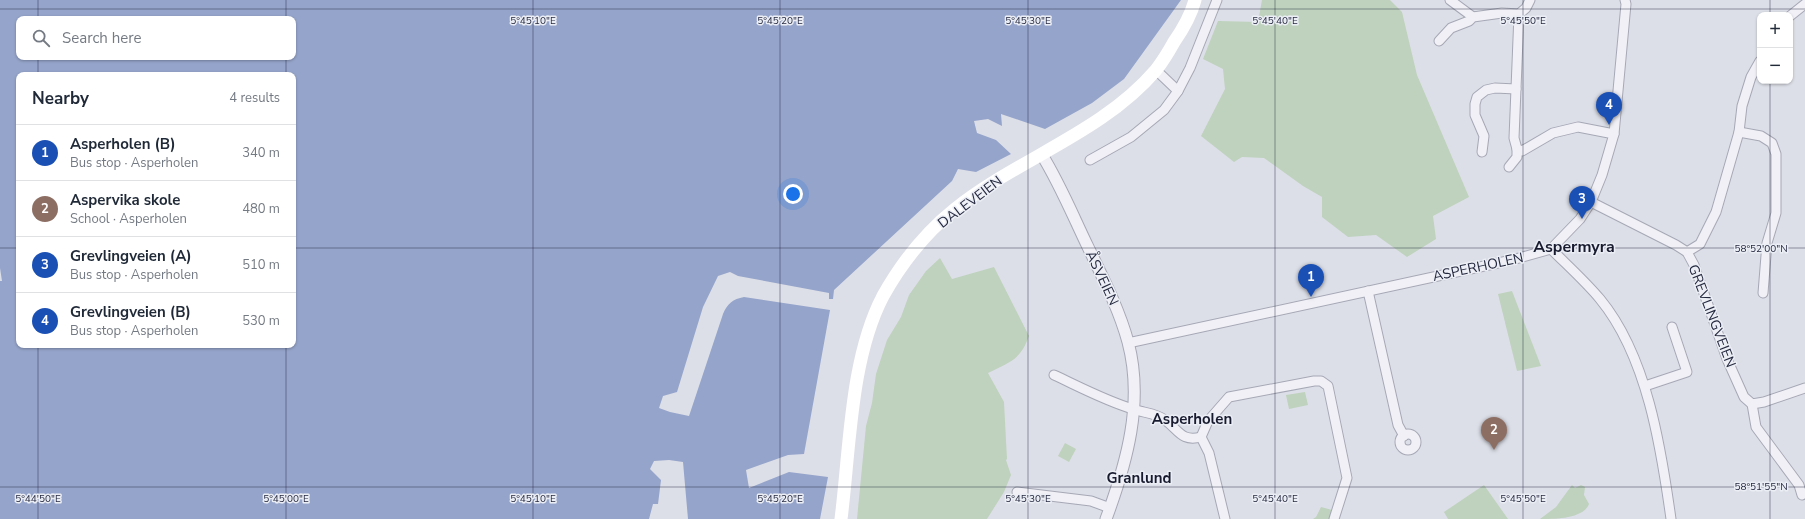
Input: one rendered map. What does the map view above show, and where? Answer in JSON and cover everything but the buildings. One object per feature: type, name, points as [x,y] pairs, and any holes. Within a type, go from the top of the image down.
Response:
[{"type":"main road","name":"DALEVEIEN","points":[[841,519],[860,366],[871,324],[883,298],[907,258],[937,225],[979,192],[1002,177],[1042,155],[1117,106],[1156,70],[1179,34],[1195,0]]},
{"type":"street","points":[[1090,160],[1136,132],[1164,110],[1178,91],[1190,68],[1217,0]]},
{"type":"street","points":[[1450,0],[1473,17]]},
{"type":"street","points":[[1439,41],[1451,28],[1469,21],[1473,17],[1497,13],[1518,14],[1526,8],[1530,0]]},
{"type":"street","name":"ASPERHOLEN","points":[[1128,342],[1532,255],[1551,249],[1580,219],[1591,202],[1602,175],[1614,134],[1626,4],[1624,0]]},
{"type":"street","points":[[1793,14],[1805,4]]},
{"type":"street","points":[[1509,167],[1517,157],[1517,149],[1514,138],[1518,14]]},
{"type":"street","points":[[1687,252],[1700,244],[1716,212],[1739,132],[1742,106],[1751,77],[1757,66]]},
{"type":"street","points":[[1156,70],[1178,91]]},
{"type":"street","points":[[1482,152],[1484,136],[1475,114],[1477,97],[1486,90],[1495,88],[1516,89]]},
{"type":"street","points":[[1517,149],[1522,151],[1553,133],[1578,127],[1614,134]]},
{"type":"street","points":[[1739,132],[1761,136],[1772,143],[1776,154],[1776,213],[1767,243],[1764,293]]},
{"type":"street","name":"ÅSVEIEN","points":[[1042,155],[1057,182],[1104,279],[1118,311],[1128,342],[1133,377],[1134,410],[1129,446],[1106,519]]},
{"type":"street","name":"GREVLINGVEIEN","points":[[1591,202],[1687,252],[1694,265],[1727,359],[1744,397],[1752,404]]},
{"type":"street","points":[[1551,249],[1600,300],[1624,336],[1645,386],[1652,412],[1671,519]]},
{"type":"street","points":[[1368,291],[1398,425],[1404,436]]},
{"type":"street","points":[[1645,386],[1687,372],[1672,327]]},
{"type":"street","points":[[1054,375],[1134,410],[1149,412],[1165,419],[1178,433],[1187,438],[1201,438]]},
{"type":"street","points":[[1201,438],[1208,421],[1229,396],[1314,380],[1325,383],[1328,386],[1347,478],[1334,519]]},
{"type":"street","points":[[1802,495],[1799,485],[1756,427],[1752,404],[1764,402],[1805,388]]},
{"type":"street","points":[[1201,438],[1209,453],[1225,519]]},
{"type":"street","points":[[1017,492],[1091,501],[1110,508]]},
{"type":"green space","points":[[1262,0],[1390,0],[1402,12],[1417,75],[1469,197],[1433,216],[1436,239],[1407,257],[1376,235],[1348,237],[1322,217],[1322,197],[1303,186],[1264,158],[1242,157],[1234,162],[1201,136],[1225,89],[1223,69],[1203,59],[1218,21],[1258,22]]},
{"type":"green space","points":[[940,258],[952,279],[994,267],[1029,336],[1026,344],[1018,356],[988,373],[1004,402],[1006,460],[1011,475],[1004,492],[987,519],[857,519],[866,426],[872,403],[876,374],[887,340],[901,317],[909,295],[926,271]]},
{"type":"green space","points":[[1512,291],[1541,366],[1517,371],[1498,294]]},
{"type":"green space","points":[[1305,392],[1308,405],[1289,409],[1286,395]]},
{"type":"green space","points":[[1065,443],[1076,449],[1069,462],[1058,456]]},
{"type":"green space","points":[[1484,485],[1508,519],[1448,519],[1444,512]]},
{"type":"green space","points":[[1572,485],[1575,488],[1581,485],[1585,487],[1584,495],[1589,504],[1586,509],[1581,513],[1568,517],[1540,519],[1556,507]]},
{"type":"green space","points":[[1321,507],[1332,510],[1330,519],[1313,519],[1316,517]]},
{"type":"water","points":[[0,0],[1181,0],[1124,79],[1092,103],[1045,129],[1001,114],[1002,126],[988,119],[974,121],[977,133],[996,140],[1011,154],[976,172],[958,169],[952,181],[834,290],[833,299],[829,299],[829,293],[738,276],[730,272],[718,276],[703,307],[677,392],[663,396],[659,408],[689,416],[723,314],[726,307],[737,299],[744,297],[830,310],[804,454],[788,455],[746,470],[749,488],[789,472],[828,477],[820,519],[688,519],[683,462],[669,460],[654,461],[650,469],[661,480],[658,504],[653,504],[649,519],[0,519],[0,281],[2,281],[0,268]]},
{"type":"place","name":"Grevlingveien (B)","points":[[1609,125]]},
{"type":"place","name":"Grevlingveien (A)","points":[[1582,219]]},
{"type":"place","name":"Asperholen (B)","points":[[1311,297]]},
{"type":"place","name":"Aspervika skole","points":[[1494,450]]},
{"type":"district","name":"Aspermyra","points":[[1574,247]]},
{"type":"district","name":"Asperholen","points":[[1192,419]]},
{"type":"district","name":"Granlund","points":[[1139,478]]}]
